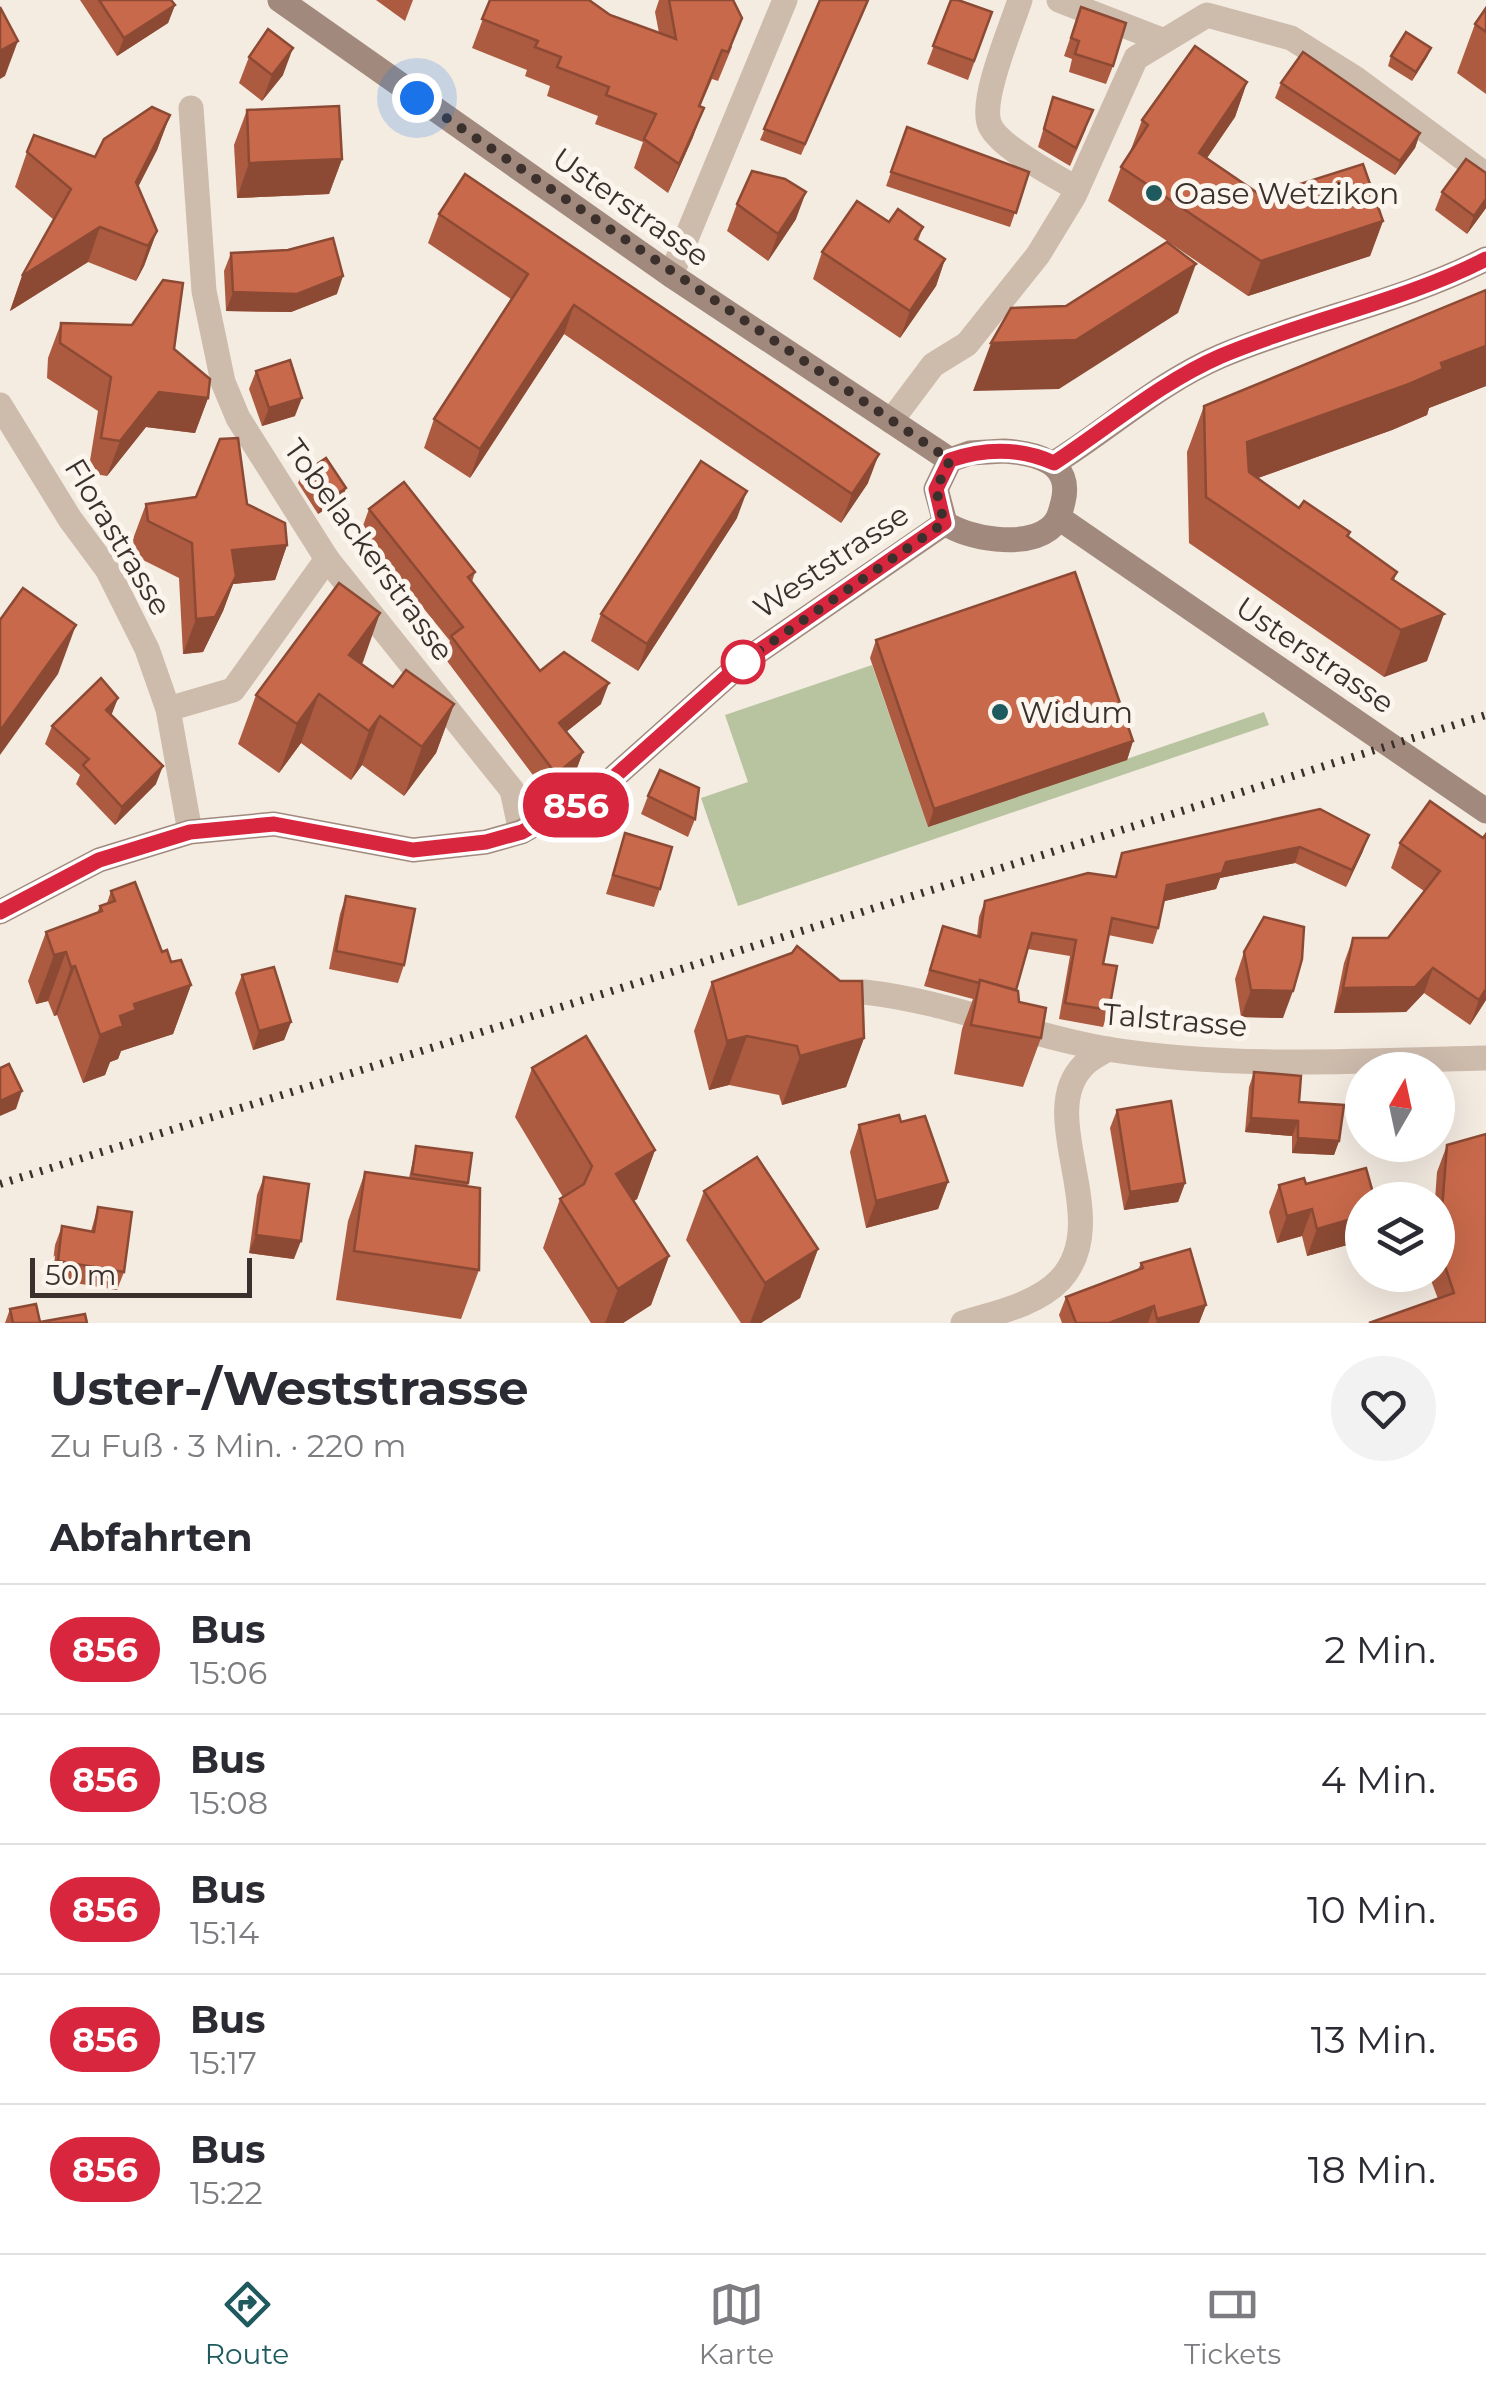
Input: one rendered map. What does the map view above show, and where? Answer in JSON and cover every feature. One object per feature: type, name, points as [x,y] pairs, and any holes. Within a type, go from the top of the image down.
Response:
[{"type":"main road","name":"Usterstrasse","points":[[280,0],[671,275],[950,460]]},
{"type":"main road","points":[[1054,463],[1168,384],[1219,357],[1387,300],[1486,259]]},
{"type":"main road","points":[[1004,451],[1032,453],[1054,463],[1065,494],[1059,518],[1046,531],[1006,537],[959,533],[944,523],[936,489],[950,460],[970,453],[1004,451]]},
{"type":"main road","name":"Usterstrasse","points":[[1059,518],[1486,811]]},
{"type":"main road","name":"Weststrasse","points":[[0,912],[99,860],[190,832],[274,824],[413,850],[486,842],[522,832],[604,786],[743,662],[944,523]]},
{"type":"street","points":[[671,275],[786,0]]},
{"type":"street","points":[[1020,0],[988,101],[989,124],[1004,144],[1077,189]]},
{"type":"street","points":[[1059,0],[1164,40]]},
{"type":"street","points":[[891,421],[933,365],[975,335],[1038,255],[1077,189],[1136,58],[1207,14],[1291,38],[1355,78],[1486,174]]},
{"type":"street","name":"Tobelackerstrasse","points":[[191,108],[204,291],[223,382],[260,458],[327,558],[512,790],[522,832]]},
{"type":"street","name":"Florastrasse","points":[[0,406],[70,519],[114,580],[147,649],[168,709],[190,832]]},
{"type":"street","points":[[168,709],[233,690],[327,558]]},
{"type":"street","name":"Talstrasse","points":[[864,992],[902,996],[1036,1034],[1108,1049],[1295,1062],[1486,1058]]},
{"type":"street","points":[[963,1323],[1025,1314],[1059,1282],[1077,1251],[1081,1217],[1067,1110],[1071,1087],[1082,1067],[1108,1049]]},
{"type":"green space","points":[[872,665],[928,827],[1264,712],[1269,725],[738,906],[701,798],[748,782],[725,715]]},
{"type":"building","points":[[99,0],[171,0],[175,5],[124,38]]},
{"type":"building","points":[[490,0],[589,0],[610,15],[676,39],[669,0],[733,0],[742,18],[728,52],[722,50],[699,106],[704,108],[679,164],[644,139],[656,114],[606,95],[609,87],[557,67],[561,57],[535,47],[538,41],[482,19]]},
{"type":"building","points":[[820,0],[868,0],[805,144],[764,129]]},
{"type":"building","points":[[951,0],[992,12],[974,61],[933,46]]},
{"type":"building","points":[[0,7],[18,41],[0,51]]},
{"type":"building","points":[[1081,7],[1126,23],[1113,66],[1075,54],[1079,41],[1071,38]]},
{"type":"building","points":[[1486,8],[1486,32],[1475,24]]},
{"type":"building","points":[[268,29],[293,48],[272,75],[249,57]]},
{"type":"building","points":[[1406,32],[1431,48],[1416,72],[1391,56]]},
{"type":"building","points":[[1195,46],[1247,82],[1199,153],[1262,196],[1363,164],[1383,221],[1261,261],[1121,167],[1148,125],[1142,120]]},
{"type":"building","points":[[1303,52],[1420,133],[1400,161],[1281,83]]},
{"type":"building","points":[[1053,97],[1093,110],[1076,148],[1044,129]]},
{"type":"building","points":[[339,106],[342,159],[249,163],[247,110]]},
{"type":"building","points":[[152,107],[170,115],[136,182],[157,231],[148,246],[100,227],[22,276],[71,189],[27,152],[34,135],[95,157],[104,139]]},
{"type":"building","points":[[907,127],[1029,172],[1016,213],[891,172]]},
{"type":"building","points":[[1466,159],[1486,173],[1486,199],[1474,216],[1442,192]]},
{"type":"building","points":[[752,171],[785,179],[806,192],[778,234],[737,204]]},
{"type":"building","points":[[465,174],[879,454],[852,494],[574,305],[480,449],[434,419],[528,274],[439,214]]},
{"type":"building","points":[[857,201],[889,222],[898,209],[923,227],[915,239],[945,259],[910,311],[822,252]]},
{"type":"building","points":[[333,238],[343,276],[297,294],[233,292],[231,253],[288,250]]},
{"type":"building","points":[[1167,242],[1196,264],[1076,340],[991,343],[1011,308],[1066,306]]},
{"type":"building","points":[[163,280],[183,283],[174,349],[210,379],[208,398],[159,392],[120,441],[101,438],[111,377],[60,343],[61,323],[132,325]]},
{"type":"building","points":[[1486,290],[1486,346],[1441,363],[1443,369],[1409,384],[1247,442],[1249,472],[1299,508],[1304,501],[1350,532],[1347,536],[1397,572],[1392,579],[1444,614],[1401,630],[1206,497],[1204,406]]},
{"type":"building","points":[[290,360],[302,398],[269,408],[256,371]]},
{"type":"building","points":[[238,438],[247,504],[285,523],[287,545],[232,550],[236,576],[215,617],[196,619],[192,543],[148,521],[146,504],[196,497],[220,439]]},
{"type":"building","points":[[326,458],[346,488],[321,505],[302,474]]},
{"type":"building","points":[[701,461],[747,491],[647,644],[601,614]]},
{"type":"building","points":[[404,482],[475,572],[468,577],[540,671],[564,652],[609,683],[559,723],[583,752],[556,774],[451,636],[463,627],[369,509]]},
{"type":"building","name":"Widum","points":[[1075,572],[1133,741],[934,809],[876,640]]},
{"type":"building","points":[[339,583],[380,613],[349,655],[393,687],[406,670],[454,704],[422,747],[380,716],[369,731],[319,694],[297,724],[256,695]]},
{"type":"building","points":[[23,588],[76,625],[0,731],[0,620]]},
{"type":"building","points":[[101,678],[118,698],[106,710],[163,766],[122,807],[83,765],[89,759],[52,726]]},
{"type":"building","points":[[660,770],[699,788],[695,819],[648,796]]},
{"type":"building","points":[[1430,801],[1483,838],[1486,834],[1486,989],[1479,1000],[1433,968],[1415,987],[1343,988],[1353,938],[1388,938],[1440,871],[1400,843]]},
{"type":"building","points":[[1320,809],[1369,835],[1352,870],[1300,847],[1226,862],[1222,873],[1167,885],[1158,928],[1112,918],[1103,964],[1117,966],[1109,1010],[1065,1003],[1076,940],[1032,933],[1016,990],[930,970],[943,926],[980,937],[985,901],[1088,873],[1116,877],[1122,853]]},
{"type":"building","points":[[625,833],[672,847],[660,889],[613,875]]},
{"type":"building","points":[[135,882],[162,952],[167,950],[171,962],[181,960],[191,985],[134,1004],[136,1010],[120,1016],[123,1026],[100,1035],[75,966],[71,967],[66,952],[54,955],[46,932],[102,911],[100,906],[115,901],[111,891]]},
{"type":"building","points":[[346,896],[415,909],[404,965],[336,951]]},
{"type":"building","points":[[1264,917],[1304,927],[1302,959],[1293,991],[1251,990],[1244,952]]},
{"type":"building","points":[[797,946],[840,981],[862,981],[864,1038],[800,1056],[797,1046],[747,1036],[727,1041],[712,982],[792,953]]},
{"type":"building","points":[[274,967],[291,1022],[259,1031],[242,975]]},
{"type":"building","points":[[980,980],[1018,991],[1019,1002],[1046,1008],[1041,1038],[971,1025]]},
{"type":"building","points":[[586,1036],[655,1150],[616,1174],[669,1256],[618,1289],[560,1199],[584,1184],[592,1166],[532,1068]]},
{"type":"building","points":[[9,1064],[22,1091],[0,1101],[0,1068]]},
{"type":"building","points":[[1254,1072],[1301,1076],[1299,1102],[1344,1105],[1339,1141],[1298,1138],[1298,1121],[1251,1118]]},
{"type":"building","points":[[1171,1101],[1185,1183],[1130,1192],[1117,1110]]},
{"type":"building","points":[[899,1115],[901,1122],[925,1116],[948,1182],[876,1201],[859,1125]]},
{"type":"building","points":[[1486,1134],[1486,1323],[1369,1323],[1455,1292],[1455,1182],[1444,1182],[1446,1162],[1455,1162],[1455,1143]]},
{"type":"building","points":[[416,1146],[472,1153],[468,1183],[412,1174]]},
{"type":"building","points":[[757,1157],[818,1249],[765,1283],[704,1191]]},
{"type":"building","points":[[1366,1168],[1370,1182],[1345,1182],[1345,1221],[1317,1229],[1312,1209],[1287,1216],[1279,1185],[1304,1178],[1306,1184]]},
{"type":"building","points":[[365,1172],[480,1188],[479,1270],[354,1251]]},
{"type":"building","points":[[264,1177],[309,1184],[301,1241],[256,1235]]},
{"type":"building","points":[[98,1207],[132,1212],[124,1272],[58,1261],[62,1226],[94,1232]]},
{"type":"building","points":[[1190,1249],[1206,1305],[1157,1319],[1154,1306],[1109,1323],[1076,1323],[1066,1297],[1143,1268],[1141,1263]]},
{"type":"building","points":[[36,1304],[40,1322],[85,1314],[87,1323],[13,1323],[10,1309]]},
{"type":"railway","points":[[0,1184],[1486,715]]},
{"type":"bus line","name":"856","points":[[0,912],[99,860],[134,846],[190,832],[274,824],[326,830],[413,850],[486,842],[546,822],[604,786],[707,690],[743,662],[944,523],[936,489],[940,473],[950,460],[970,453],[1004,451],[1032,453],[1054,463],[1168,384],[1219,357],[1387,300],[1486,259]]},
{"type":"place","name":"Oase Wetzikon","points":[[1154,193]]},
{"type":"place","name":"Widum","points":[[1000,712]]},
{"type":"route","points":[[417,98],[671,275],[950,460],[940,473],[936,489],[944,523],[743,662]]}]
